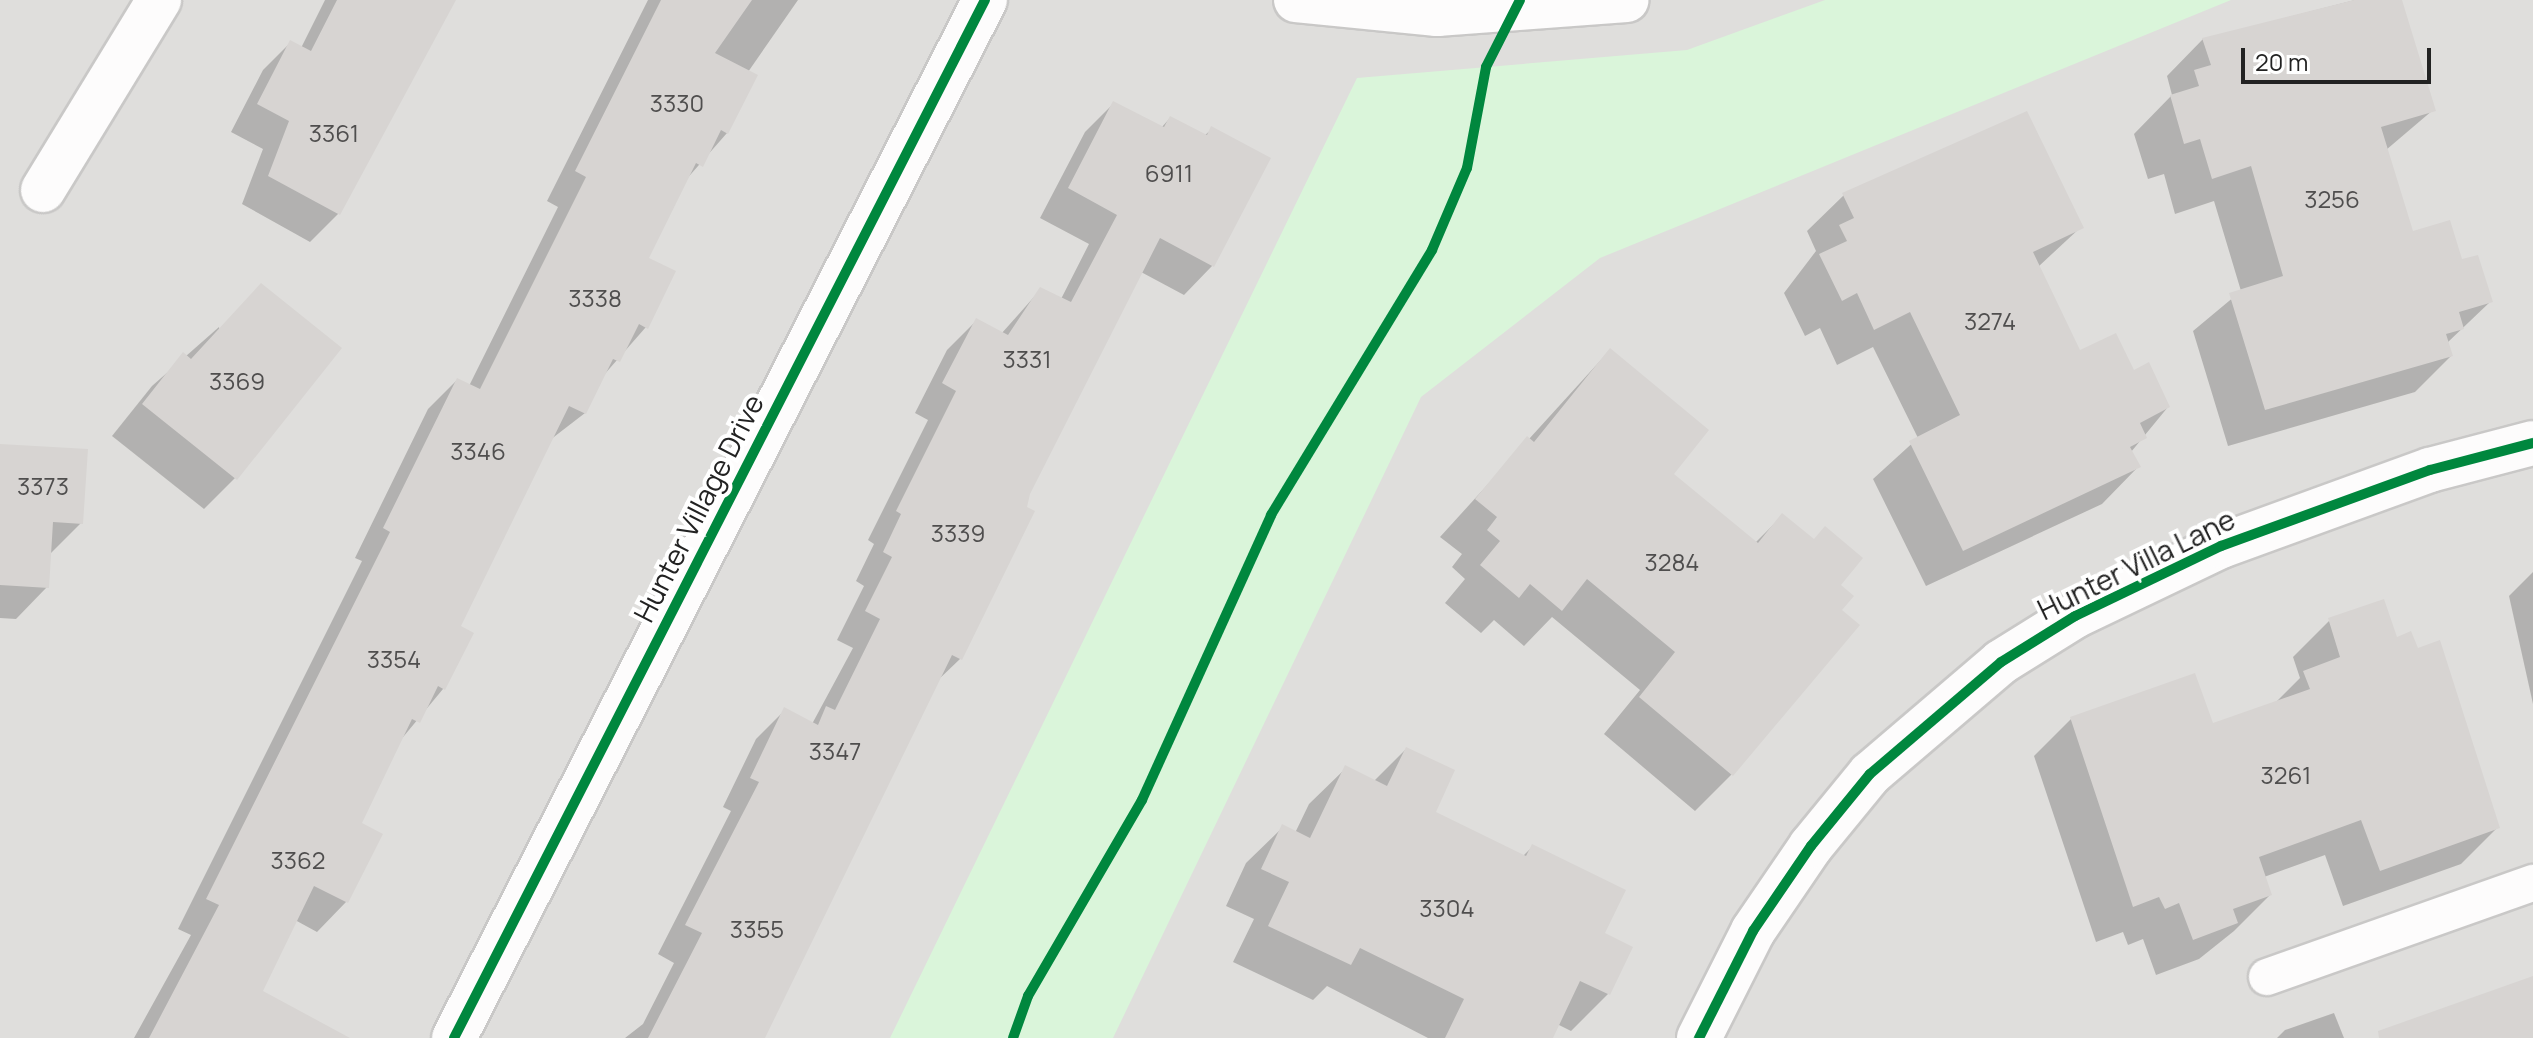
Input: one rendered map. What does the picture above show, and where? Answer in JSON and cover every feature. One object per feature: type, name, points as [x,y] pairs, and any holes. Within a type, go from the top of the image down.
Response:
[{"type":"street","points":[[43,190],[159,0]]},
{"type":"street","name":"Hunter Village Drive","points":[[454,1038],[985,0]]},
{"type":"street","points":[[1296,0],[1437,14],[1626,0]]},
{"type":"street","name":"Hunter Villa Lane","points":[[1699,1038],[1753,931],[1811,846],[1870,774],[2001,662],[2075,616],[2221,546],[2430,470],[2533,443]]},
{"type":"lane","points":[[2267,977],[2533,883]]},
{"type":"shaded area","points":[[0,0],[2533,0],[2533,1038],[0,1038]]},
{"type":"green space","points":[[1825,0],[2231,0],[1600,258],[1421,397],[1113,1038],[890,1038],[1357,78],[1687,50]]},
{"type":"building","points":[[337,0],[456,0],[340,215],[268,176],[289,121],[257,104],[290,40],[311,51]]},
{"type":"building","points":[[661,0],[752,0],[715,53],[758,75],[728,134],[721,130],[703,167],[696,163],[649,258],[676,271],[648,329],[639,324],[620,362],[613,359],[586,414],[569,406],[461,626],[474,633],[445,690],[438,686],[420,723],[412,719],[362,823],[383,834],[348,903],[314,886],[263,991],[350,1038],[149,1038],[219,905],[206,899],[390,532],[383,528],[457,378],[480,389],[586,177],[575,171]]},
{"type":"building","points":[[2354,0],[2402,0],[2436,111],[2381,127],[2413,231],[2450,220],[2462,259],[2478,255],[2493,302],[2459,312],[2464,329],[2446,334],[2453,356],[2265,410],[2229,293],[2283,276],[2251,166],[2212,179],[2200,139],[2184,144],[2170,95],[2199,86],[2194,70],[2211,65],[2202,38]]},
{"type":"building","points":[[1113,101],[1164,127],[1170,116],[1207,135],[1211,126],[1271,158],[1214,267],[1160,238],[1030,494],[1027,507],[1035,511],[962,660],[952,655],[765,1038],[648,1038],[702,933],[685,925],[759,782],[750,778],[784,707],[818,725],[826,706],[835,710],[880,619],[865,611],[892,557],[883,552],[901,514],[896,511],[956,391],[942,383],[976,318],[1008,335],[1040,287],[1071,302],[1117,215],[1068,188]]},
{"type":"building","points":[[2027,111],[2084,228],[2033,252],[2080,350],[2116,333],[2134,370],[2149,362],[2170,407],[2140,423],[2147,438],[2130,447],[2141,467],[1963,551],[1909,441],[1960,415],[1910,312],[1874,330],[1857,293],[1842,301],[1819,254],[1847,241],[1839,225],[1854,218],[1842,193]]},
{"type":"building","points":[[261,283],[342,348],[237,480],[142,404],[183,352],[191,359]]},
{"type":"building","points":[[1610,348],[1709,430],[1674,474],[1758,543],[1782,513],[1814,539],[1825,526],[1863,558],[1841,585],[1854,596],[1842,610],[1860,625],[1733,776],[1639,697],[1675,652],[1587,579],[1562,611],[1530,584],[1519,598],[1480,565],[1500,541],[1487,530],[1497,517],[1475,499],[1527,436],[1534,442]]},
{"type":"building","points":[[0,444],[88,449],[83,524],[53,522],[49,588],[0,585]]},
{"type":"building","points":[[2384,599],[2397,637],[2411,631],[2418,648],[2440,640],[2500,828],[2380,871],[2361,820],[2259,857],[2272,895],[2233,909],[2238,923],[2193,940],[2179,903],[2165,909],[2159,897],[2133,907],[2070,717],[2195,673],[2213,723],[2310,689],[2303,671],[2340,657],[2328,618]]},
{"type":"building","points":[[1406,747],[1455,770],[1436,812],[1526,856],[1532,844],[1626,890],[1605,933],[1633,947],[1610,995],[1580,981],[1553,1038],[1445,1038],[1464,999],[1360,948],[1351,965],[1268,926],[1289,882],[1261,869],[1282,824],[1310,838],[1345,765],[1387,786]]},
{"type":"building","points":[[2533,976],[2533,1038],[2379,1038],[2378,1031]]},
{"type":"cycle path","points":[[454,1038],[985,0]]},
{"type":"cycle path","points":[[1013,1038],[1028,996],[1142,800],[1271,515],[1432,250],[1467,168],[1486,67],[1520,0]]},
{"type":"cycle path","points":[[1699,1038],[1753,931],[1811,846],[1870,774],[2001,662],[2075,616],[2221,546],[2430,470],[2533,443]]}]
